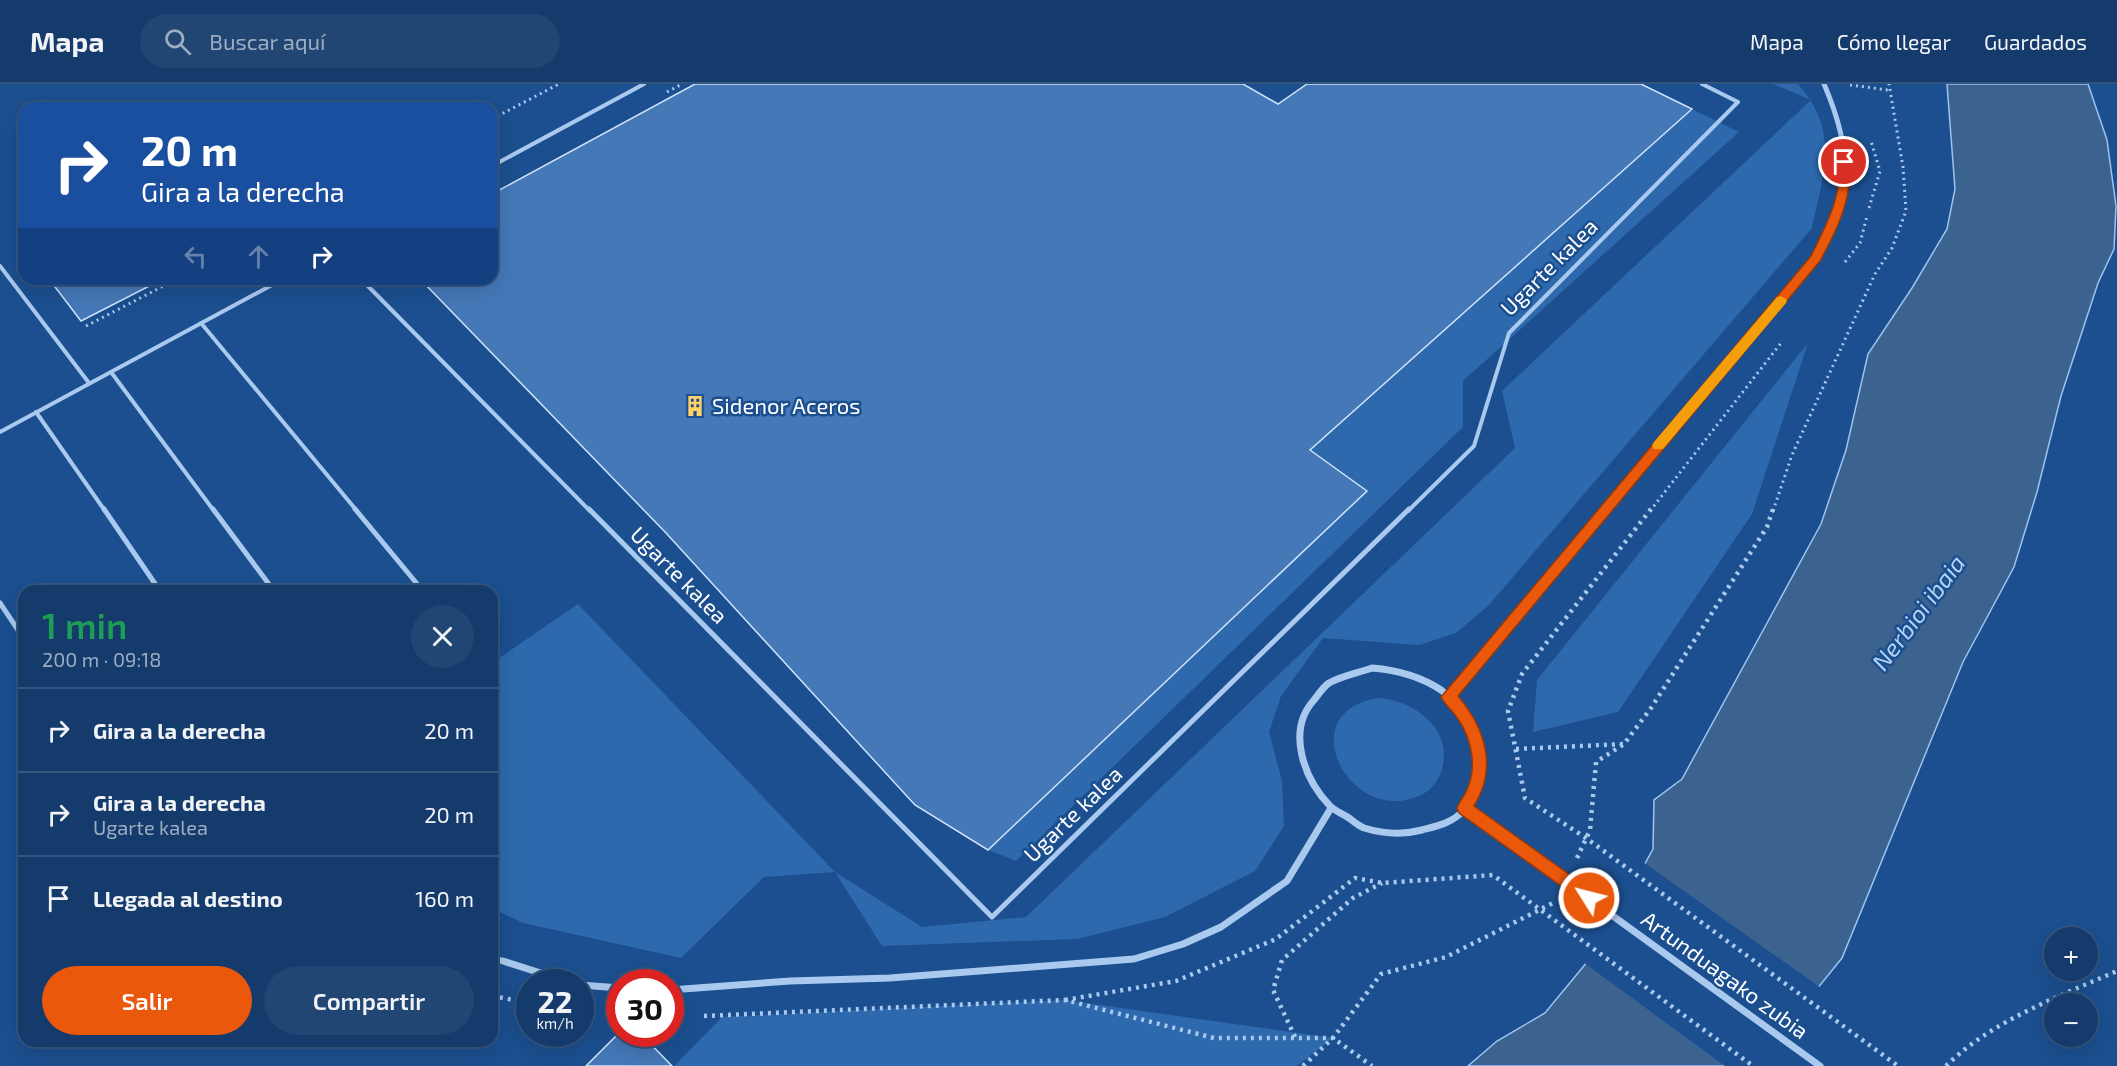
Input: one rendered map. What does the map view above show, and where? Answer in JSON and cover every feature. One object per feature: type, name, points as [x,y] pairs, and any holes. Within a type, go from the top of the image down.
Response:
[{"type":"street","points":[[1449,697],[1816,258],[1841,205],[1846,176],[1834,106],[1824,84]]},
{"type":"street","points":[[1372,668],[1393,669],[1432,684],[1449,697],[1463,713],[1473,732],[1479,752],[1480,772],[1475,791],[1464,808],[1448,823],[1427,832],[1403,836],[1377,832],[1353,823],[1331,808],[1305,774],[1299,755],[1302,718],[1309,701],[1321,688],[1336,678],[1354,671],[1372,668]]},
{"type":"street","points":[[684,989],[790,981],[890,978],[1134,959],[1183,944],[1221,927],[1287,881],[1331,808]]},
{"type":"street","name":"Artunduagako zubia","points":[[1464,808],[1820,1066]]},
{"type":"street","points":[[503,960],[530,969]]},
{"type":"lane","points":[[498,163],[644,84]]},
{"type":"lane","name":"Ugarte kalea","points":[[367,285],[992,917],[1474,446],[1509,333],[1738,102],[1702,84]]},
{"type":"lane","points":[[0,266],[89,383]]},
{"type":"lane","points":[[0,432],[272,285]]},
{"type":"lane","points":[[201,323],[418,585]]},
{"type":"lane","points":[[111,372],[270,585]]},
{"type":"lane","points":[[36,412],[156,585]]},
{"type":"lane","points":[[0,603],[18,630]]},
{"type":"lane","points":[[498,958],[503,960]]},
{"type":"path","points":[[498,116],[559,84]]},
{"type":"path","points":[[1577,859],[1590,830],[1596,762],[1624,744],[1651,708],[1767,527],[1792,455],[1875,274],[1892,248],[1906,211],[1903,167],[1888,90],[1889,84]]},
{"type":"path","points":[[1846,85],[1888,90]]},
{"type":"path","points":[[1854,86],[1858,97]]},
{"type":"path","points":[[1838,271],[1860,243],[1880,171],[1870,139]]},
{"type":"path","points":[[86,326],[165,285]]},
{"type":"path","points":[[1786,336],[1522,674],[1508,711],[1525,798],[1586,838],[1898,1066]]},
{"type":"path","points":[[1516,749],[1624,744]]},
{"type":"path","points":[[698,1016],[1065,1000],[1176,981],[1276,939],[1355,878],[1383,883],[1493,875],[1753,1066]]},
{"type":"path","points":[[1295,1037],[1273,990],[1282,960],[1353,898],[1383,883]]},
{"type":"path","points":[[1303,1066],[1333,1038],[1381,974],[1446,957],[1558,900]]},
{"type":"path","points":[[1946,1066],[1961,1051],[2029,1010],[2117,971]]},
{"type":"path","points":[[498,997],[516,1001]]},
{"type":"path","points":[[1065,1000],[1214,1038],[1333,1038],[1372,1066]]},
{"type":"shaded area","points":[[1773,84],[1798,84],[1809,99]]},
{"type":"shaded area","points":[[1810,101],[1820,119],[1825,153],[1821,188],[1812,228],[1488,606],[1456,633],[1419,645],[1323,638],[1281,696],[1269,732],[1282,781],[1284,826],[1255,871],[1165,917],[1077,939],[882,946],[835,872],[922,927],[1026,917],[1515,448],[1502,391]]},
{"type":"shaded area","points":[[1692,109],[1739,132],[1463,381],[1463,427],[1016,861],[988,850],[1366,491],[1310,450]]},
{"type":"shaded area","points":[[1808,343],[1752,514],[1618,712],[1533,732],[1537,680]]},
{"type":"shaded area","points":[[578,604],[835,872],[764,877],[681,958],[523,923],[498,911],[498,659]]},
{"type":"shaded area","points":[[1379,698],[1392,700],[1418,711],[1436,730],[1442,741],[1444,755],[1441,773],[1435,784],[1423,794],[1397,801],[1373,796],[1353,783],[1340,765],[1334,744],[1337,724],[1352,707]]},
{"type":"shaded area","points":[[1065,1000],[1333,1038],[1297,1066],[674,1066],[722,1017]]},
{"type":"water","name":"Nerbioi ibaia","points":[[1947,84],[2088,84],[2107,140],[2116,206],[2114,249],[2098,283],[2061,396],[2037,492],[2014,567],[1963,662],[1842,958],[1808,1000],[1787,1066],[1468,1066],[1497,1041],[1545,1013],[1597,950],[1653,849],[1654,800],[1682,779],[1821,524],[1846,450],[1868,354],[1912,288],[1947,229],[1955,189]]},
{"type":"pier","points":[[1643,862],[1821,988],[1811,1002],[1790,1066],[1725,1066],[1583,962],[1595,948]]},
{"type":"building","points":[[695,84],[1243,84],[1278,104],[1307,84],[1641,84],[1692,109],[1310,450],[1367,491],[988,850],[915,805],[666,533],[426,285],[498,285],[498,191]]},
{"type":"building","points":[[54,285],[151,285],[81,321]]},
{"type":"building","points":[[606,1046],[654,1047],[672,1066],[586,1066]]},
{"type":"slow traffic","points":[[1659,446],[1781,300]]},
{"type":"place","name":"Sidenor Aceros","points":[[695,406]]},
{"type":"route","points":[[1589,898],[1464,808],[1475,791],[1480,772],[1479,752],[1473,732],[1463,713],[1449,697],[1816,258],[1841,205],[1846,176],[1844,162]]}]
